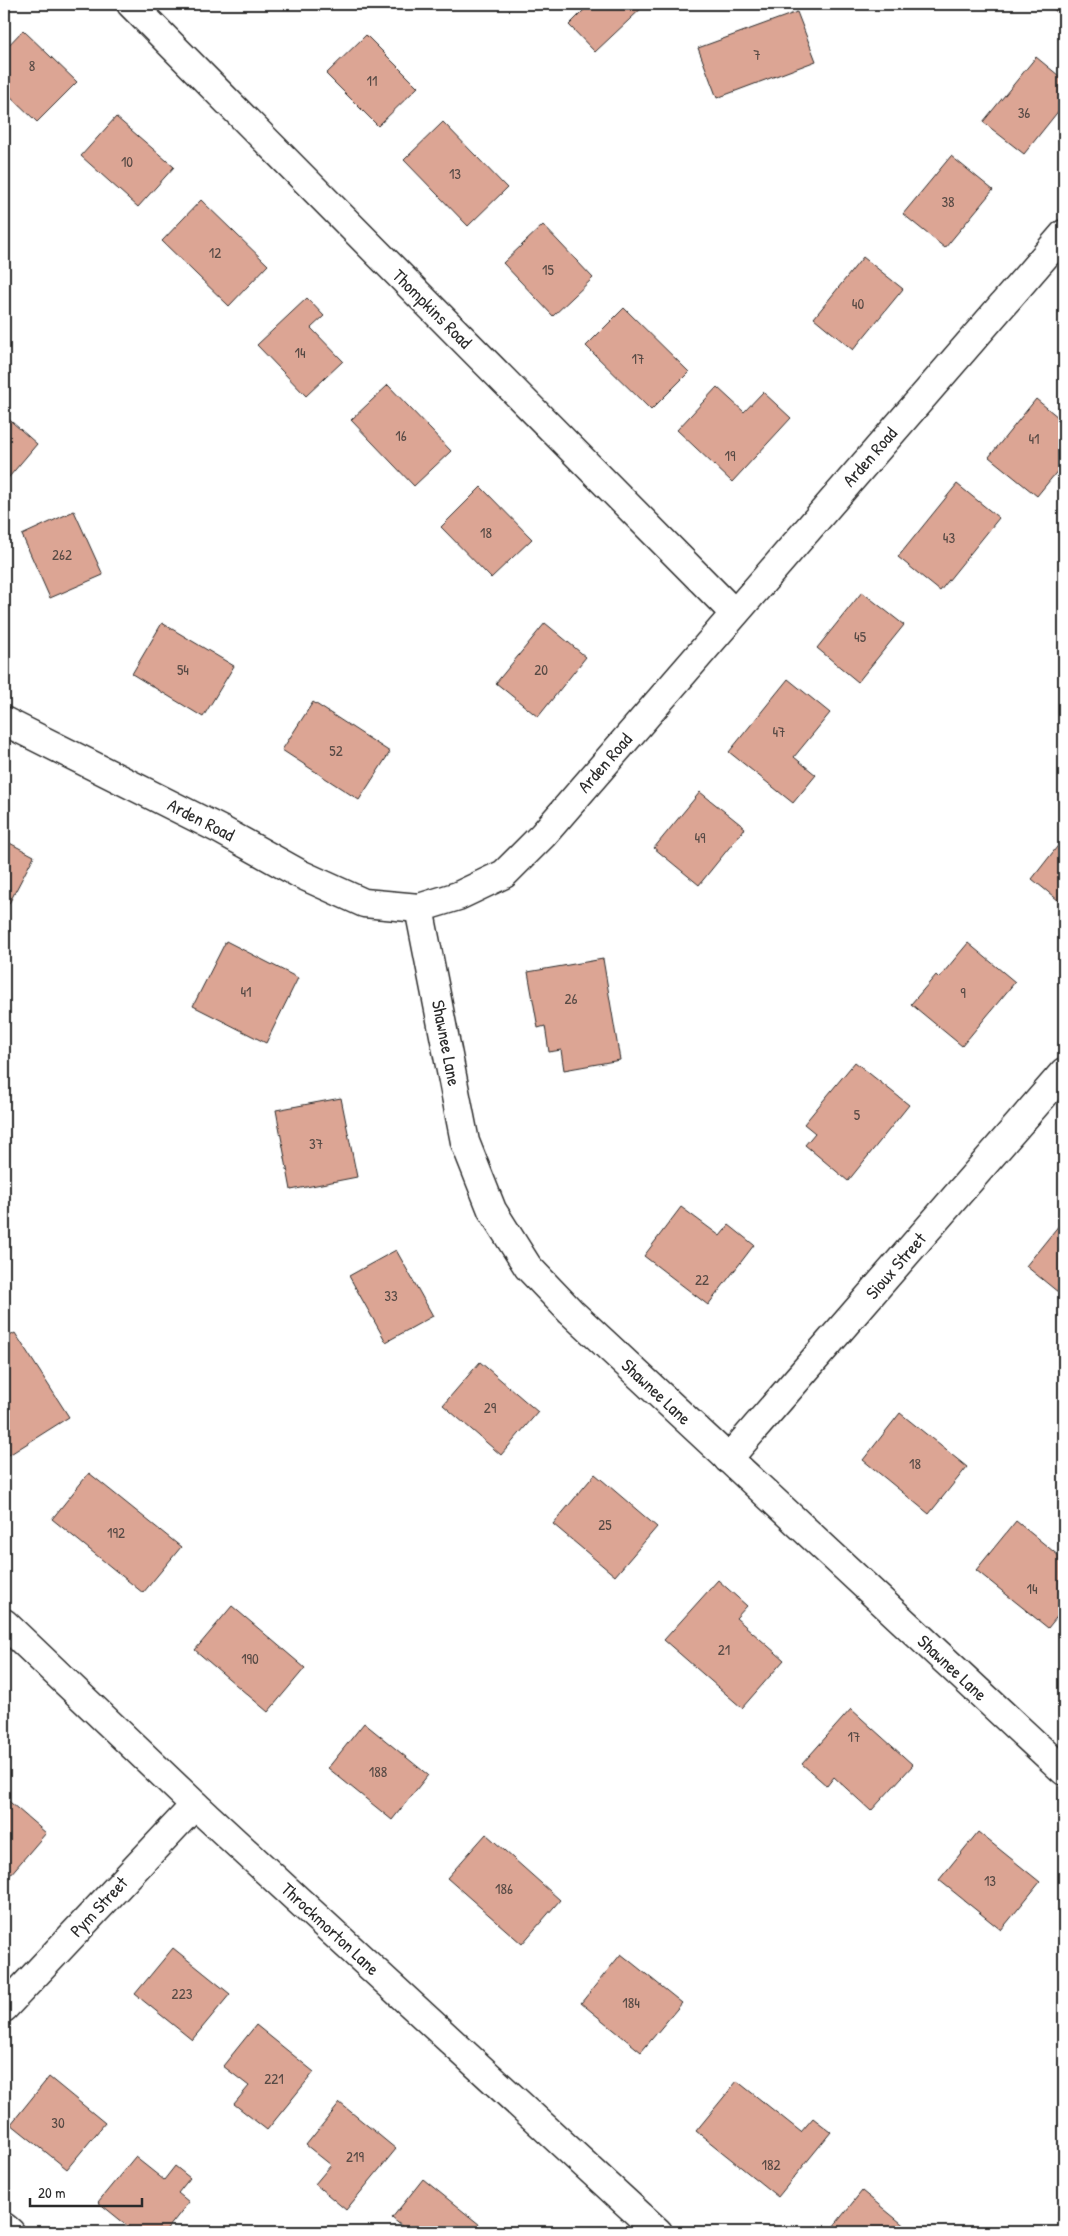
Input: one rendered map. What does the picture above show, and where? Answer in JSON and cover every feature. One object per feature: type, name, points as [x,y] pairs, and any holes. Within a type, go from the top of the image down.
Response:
[{"type":"street","name":"Thompkins Road","points":[[131,4],[734,613]]},
{"type":"street","name":"Arden Road","points":[[4,721],[221,830],[300,874],[364,903],[419,908],[458,896],[504,874],[543,835],[1064,234]]},
{"type":"street","name":"Shawnee Lane","points":[[419,908],[465,1142],[492,1210],[528,1267],[565,1306],[1064,1771]]},
{"type":"street","name":"Sioux Street","points":[[728,1459],[1064,1072]]},
{"type":"street","name":"Throckmorton Lane","points":[[4,1623],[195,1805],[658,2232]]},
{"type":"street","name":"Pym Street","points":[[4,2008],[195,1805]]},
{"type":"street","points":[[4,2227],[10,2232]]},
{"type":"building","points":[[580,4],[646,4],[595,52],[569,25],[585,9]]},
{"type":"building","points":[[1051,4],[1064,4],[1064,18],[1050,6]]},
{"type":"building","points":[[797,12],[816,61],[717,98],[698,48]]},
{"type":"building","points":[[23,30],[77,82],[37,122],[4,90],[4,50]]},
{"type":"building","points":[[366,35],[418,87],[378,126],[326,74]]},
{"type":"building","points":[[1036,57],[1064,80],[1064,104],[1024,154],[983,122]]},
{"type":"building","points":[[116,117],[174,167],[138,207],[81,156]]},
{"type":"building","points":[[443,122],[507,188],[468,226],[404,160]]},
{"type":"building","points":[[951,156],[993,190],[945,248],[903,214]]},
{"type":"building","points":[[201,200],[268,265],[229,306],[162,241]]},
{"type":"building","points":[[543,225],[593,278],[553,316],[503,263]]},
{"type":"building","points":[[863,257],[903,289],[853,350],[814,318]]},
{"type":"building","points":[[307,298],[324,316],[311,328],[343,361],[306,396],[257,345]]},
{"type":"building","points":[[624,308],[689,372],[651,410],[586,346]]},
{"type":"building","points":[[388,385],[451,451],[414,486],[351,420]]},
{"type":"building","points":[[717,387],[744,412],[763,392],[791,418],[732,482],[677,430]]},
{"type":"building","points":[[1036,399],[1064,422],[1064,463],[1037,496],[989,457]]},
{"type":"building","points":[[4,415],[37,444],[4,483]]},
{"type":"building","points":[[957,484],[999,518],[940,591],[898,557]]},
{"type":"building","points":[[481,487],[532,539],[491,578],[441,527]]},
{"type":"building","points":[[74,511],[103,575],[50,598],[22,535]]},
{"type":"building","points":[[862,592],[904,625],[858,682],[817,648]]},
{"type":"building","points":[[162,623],[234,666],[203,717],[132,674]]},
{"type":"building","points":[[545,623],[586,657],[538,717],[496,683]]},
{"type":"building","points":[[788,679],[830,713],[794,757],[816,775],[793,803],[729,752]]},
{"type":"building","points":[[313,702],[390,752],[359,800],[282,750]]},
{"type":"building","points":[[700,792],[745,828],[699,885],[654,848]]},
{"type":"building","points":[[1064,838],[1064,905],[1032,879]]},
{"type":"building","points":[[4,840],[34,856],[4,913]]},
{"type":"building","points":[[226,941],[298,978],[266,1043],[193,1006]]},
{"type":"building","points":[[968,943],[1015,982],[962,1046],[911,1004],[936,975],[939,978]]},
{"type":"building","points":[[603,959],[620,1060],[564,1070],[561,1050],[549,1052],[545,1026],[538,1028],[528,972]]},
{"type":"building","points":[[855,1062],[909,1105],[848,1181],[805,1145],[815,1133],[804,1124]]},
{"type":"building","points":[[341,1098],[357,1177],[291,1190],[276,1110]]},
{"type":"building","points":[[681,1207],[720,1236],[729,1225],[754,1245],[708,1305],[644,1256]]},
{"type":"building","points":[[1064,1219],[1064,1297],[1026,1266]]},
{"type":"building","points":[[396,1250],[433,1316],[386,1342],[349,1276]]},
{"type":"building","points":[[15,1333],[69,1417],[9,1455],[4,1448],[4,1339]]},
{"type":"building","points":[[480,1362],[538,1412],[501,1455],[443,1405]]},
{"type":"building","points":[[900,1413],[967,1467],[929,1514],[863,1460]]},
{"type":"building","points":[[89,1473],[181,1547],[143,1593],[52,1519]]},
{"type":"building","points":[[595,1474],[657,1527],[615,1576],[553,1524]]},
{"type":"building","points":[[1016,1521],[1064,1560],[1064,1608],[1048,1628],[976,1570]]},
{"type":"building","points":[[718,1580],[747,1606],[736,1618],[784,1660],[742,1708],[664,1640]]},
{"type":"building","points":[[232,1606],[305,1668],[268,1712],[195,1650]]},
{"type":"building","points":[[851,1709],[913,1765],[871,1811],[834,1777],[827,1786],[802,1764]]},
{"type":"building","points":[[364,1723],[428,1775],[392,1820],[328,1768]]},
{"type":"building","points":[[4,1797],[46,1833],[4,1882]]},
{"type":"building","points":[[978,1832],[1040,1882],[1001,1930],[939,1880]]},
{"type":"building","points":[[486,1834],[560,1900],[522,1944],[447,1878]]},
{"type":"building","points":[[173,1948],[230,1994],[192,2040],[135,1994]]},
{"type":"building","points":[[621,1954],[682,2003],[641,2052],[581,2003]]},
{"type":"building","points":[[256,2025],[314,2072],[267,2130],[234,2104],[249,2086],[223,2066]]},
{"type":"building","points":[[49,2077],[105,2123],[67,2169],[11,2124]]},
{"type":"building","points":[[737,2081],[801,2132],[813,2118],[831,2132],[778,2197],[696,2131]]},
{"type":"building","points":[[340,2103],[396,2149],[346,2210],[315,2184],[331,2165],[306,2145]]},
{"type":"building","points":[[135,2157],[164,2180],[175,2166],[190,2178],[178,2193],[189,2202],[165,2232],[135,2232],[98,2202]]},
{"type":"building","points":[[423,2179],[480,2225],[474,2232],[409,2232],[392,2218]]},
{"type":"building","points":[[862,2191],[912,2232],[829,2232]]}]
